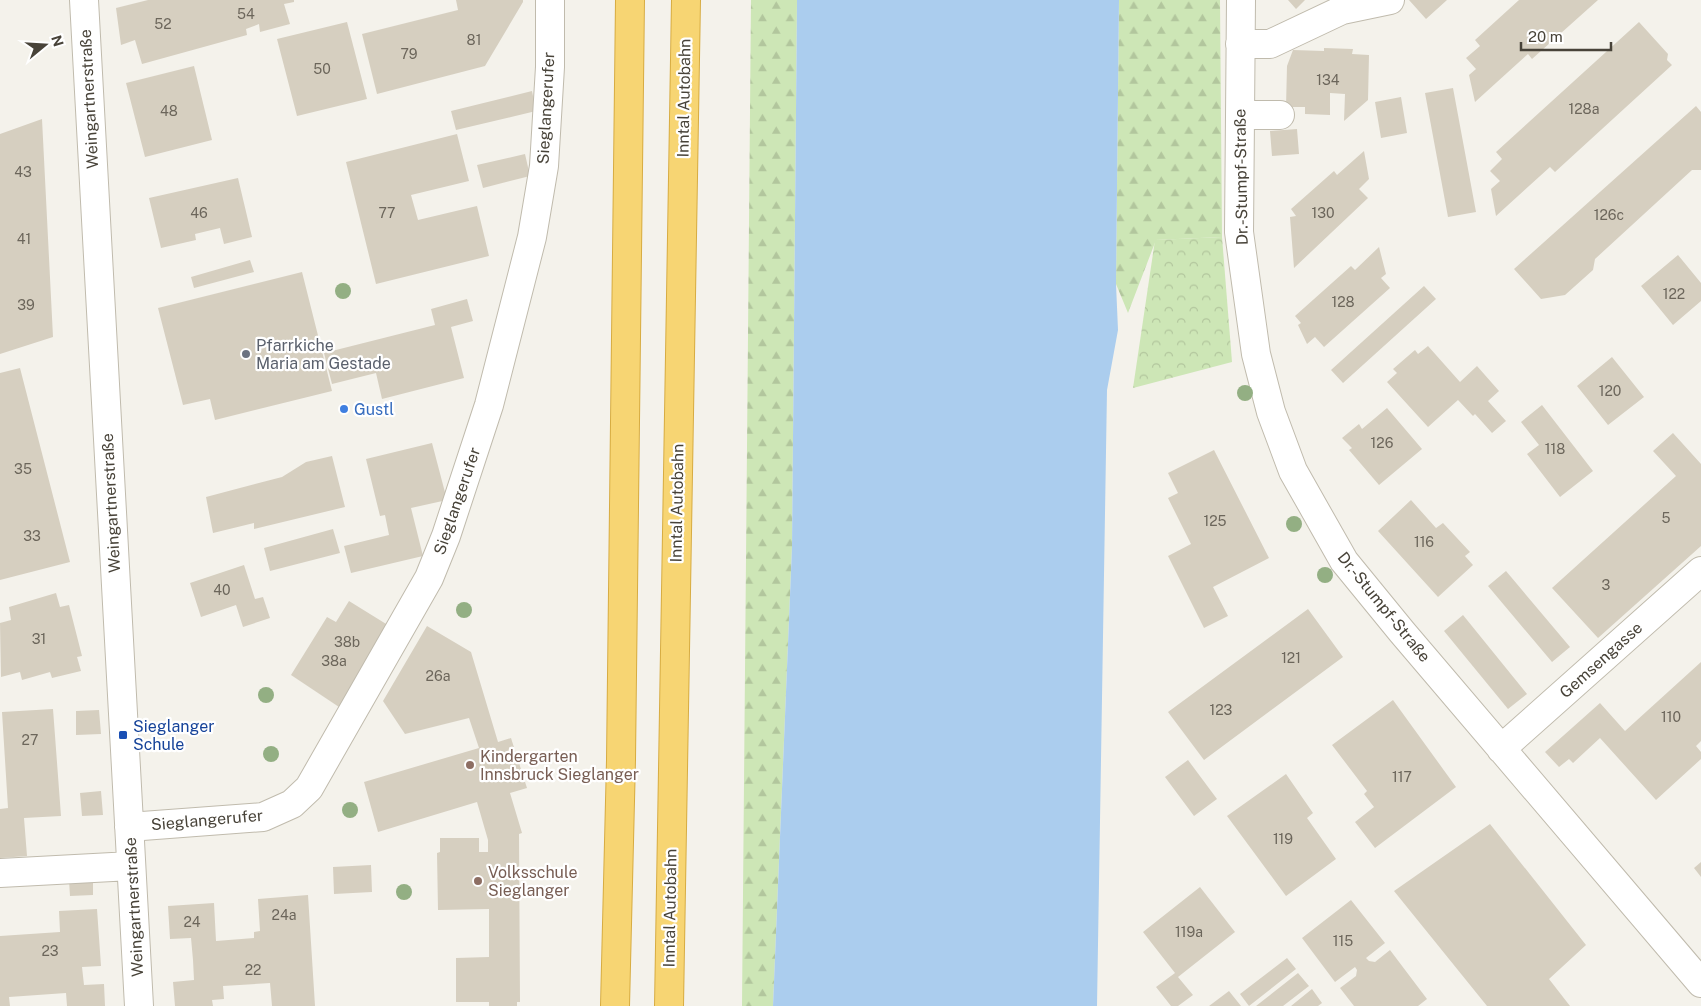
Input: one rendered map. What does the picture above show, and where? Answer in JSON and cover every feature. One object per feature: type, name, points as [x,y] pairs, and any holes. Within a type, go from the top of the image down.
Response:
[{"type":"highway","points":[[615,1006],[622,681],[630,0]]},
{"type":"highway","name":"Inntal Autobahn","points":[[669,1006],[686,0]]},
{"type":"street","name":"Weingartnerstraße","points":[[84,0],[139,1006]]},
{"type":"street","name":"Sieglangerufer","points":[[129,826],[248,826],[292,804],[309,788],[419,600],[446,536],[489,405],[532,237],[544,166],[550,0]]},
{"type":"street","name":"Dr.-Stumpf-Straße","points":[[1240,0],[1239,232],[1256,354],[1271,412],[1293,471],[1344,561],[1501,749],[1701,983]]},
{"type":"street","points":[[1240,44],[1270,44],[1342,10],[1390,0]]},
{"type":"street","points":[[1240,116],[1280,115]]},
{"type":"street","name":"Gemsengasse","points":[[1501,749],[1701,571]]},
{"type":"street","points":[[0,873],[132,866]]},
{"type":"green space","points":[[751,0],[797,0],[792,547],[773,1006],[742,1006]]},
{"type":"green space","points":[[1119,0],[1220,0],[1222,237],[1156,240],[1128,313],[1116,284]]},
{"type":"green space","points":[[1222,237],[1232,362],[1133,388],[1155,240]]},
{"type":"water","points":[[797,0],[1119,0],[1116,284],[1118,330],[1107,390],[1097,1006],[773,1006],[792,547]]},
{"type":"building","points":[[148,0],[294,0],[294,2],[284,4],[290,24],[260,32],[259,24],[246,29],[247,35],[142,64],[135,40],[121,45],[116,8]]},
{"type":"building","points":[[456,0],[523,0],[523,2],[485,66],[377,94],[362,34],[458,10]]},
{"type":"building","points":[[1288,0],[1305,0],[1296,9]]},
{"type":"building","points":[[1409,0],[1447,0],[1426,19]]},
{"type":"building","points":[[1519,0],[1598,0],[1532,59],[1528,54],[1475,102],[1469,75],[1476,69],[1466,58],[1480,46],[1475,40]]},
{"type":"building","points":[[347,22],[367,99],[297,116],[277,39]]},
{"type":"building","points":[[1639,22],[1668,54],[1667,60],[1672,65],[1555,172],[1550,167],[1496,216],[1491,189],[1500,181],[1490,171],[1502,159],[1496,152]]},
{"type":"building","points":[[1324,48],[1353,49],[1352,54],[1369,55],[1368,100],[1344,121],[1345,94],[1330,93],[1330,115],[1305,114],[1305,107],[1286,107],[1287,66],[1293,50],[1324,51]]},
{"type":"building","points":[[194,66],[212,140],[145,157],[126,83]]},
{"type":"building","points":[[1453,88],[1476,212],[1448,217],[1425,93]]},
{"type":"building","points":[[532,91],[536,111],[456,130],[451,111]]},
{"type":"building","points":[[1401,97],[1407,133],[1381,138],[1375,102]]},
{"type":"building","points":[[1696,106],[1701,112],[1701,170],[1692,170],[1595,259],[1593,270],[1565,295],[1541,299],[1514,269]]},
{"type":"building","points":[[42,119],[53,337],[0,354],[0,134]]},
{"type":"building","points":[[1297,129],[1299,154],[1272,156],[1270,131]]},
{"type":"building","points":[[457,134],[469,181],[411,195],[418,220],[477,206],[489,256],[376,284],[346,162]]},
{"type":"building","points":[[1364,151],[1369,179],[1359,189],[1368,198],[1294,268],[1290,217],[1296,216],[1291,209],[1334,171],[1337,175]]},
{"type":"building","points":[[525,154],[530,176],[483,188],[477,165]]},
{"type":"building","points":[[238,178],[252,237],[224,244],[220,228],[195,234],[196,240],[161,248],[149,198]]},
{"type":"building","points":[[1379,247],[1386,274],[1381,278],[1390,288],[1324,347],[1315,337],[1307,344],[1298,325],[1301,323],[1295,316],[1351,266],[1355,270]]},
{"type":"building","points":[[1678,255],[1701,283],[1701,301],[1673,325],[1641,286]]},
{"type":"building","points":[[250,260],[254,272],[194,288],[191,277]]},
{"type":"building","name":"Pfarrkiche Maria am Gestade","points":[[302,272],[332,391],[215,420],[210,399],[183,405],[158,308]]},
{"type":"building","points":[[1424,286],[1436,299],[1343,383],[1331,370]]},
{"type":"building","points":[[467,299],[473,321],[451,327],[464,378],[382,399],[376,373],[332,384],[324,353],[435,325],[431,309]]},
{"type":"building","points":[[1428,346],[1460,382],[1477,366],[1499,391],[1488,401],[1506,421],[1492,433],[1475,414],[1473,416],[1458,400],[1428,427],[1387,382],[1397,373],[1393,369],[1415,350],[1418,354]]},
{"type":"building","points":[[1612,357],[1644,397],[1608,425],[1577,386]]},
{"type":"building","points":[[20,368],[70,562],[0,580],[0,373]]},
{"type":"building","points":[[1542,405],[1593,471],[1560,497],[1527,454],[1539,445],[1521,422]]},
{"type":"building","points":[[1387,408],[1422,449],[1379,485],[1349,450],[1352,448],[1342,438],[1359,424],[1362,429]]},
{"type":"building","points":[[1673,433],[1701,464],[1701,546],[1598,638],[1552,588],[1676,476],[1653,451]]},
{"type":"building","points":[[432,443],[447,500],[411,508],[423,556],[351,573],[344,546],[389,535],[385,515],[380,516],[366,459]]},
{"type":"building","points":[[1214,450],[1269,558],[1213,587],[1228,616],[1204,628],[1168,556],[1191,544],[1168,498],[1178,493],[1168,473]]},
{"type":"building","points":[[332,456],[345,507],[254,529],[254,523],[213,533],[206,497],[282,477],[306,462]]},
{"type":"building","points":[[1411,500],[1436,528],[1443,523],[1470,552],[1465,556],[1473,565],[1438,597],[1378,531]]},
{"type":"building","points":[[333,529],[340,553],[270,571],[264,548]]},
{"type":"building","points":[[244,565],[255,599],[263,597],[270,618],[243,627],[236,605],[201,617],[190,583]]},
{"type":"building","points":[[1506,571],[1570,647],[1552,662],[1488,586]]},
{"type":"building","points":[[56,593],[60,607],[69,605],[82,656],[77,657],[81,671],[52,678],[50,672],[22,680],[20,672],[1,677],[0,623],[11,620],[9,607]]},
{"type":"building","points":[[349,601],[391,627],[339,707],[291,675],[327,617],[336,622]]},
{"type":"building","points":[[1308,609],[1343,657],[1204,760],[1168,712]]},
{"type":"building","points":[[1463,615],[1527,694],[1508,709],[1444,631]]},
{"type":"building","points":[[427,626],[471,652],[498,742],[511,738],[527,788],[510,793],[522,833],[519,834],[520,1002],[517,1002],[517,1006],[489,1006],[489,1002],[456,1002],[456,958],[489,957],[489,909],[438,910],[437,853],[440,852],[440,838],[479,838],[479,852],[488,852],[488,840],[477,802],[378,832],[364,782],[479,748],[469,718],[405,734],[383,701]]},
{"type":"building","points":[[1701,662],[1701,741],[1696,746],[1701,752],[1701,759],[1656,800],[1600,738],[1573,763],[1569,759],[1559,767],[1545,752],[1600,703],[1625,731]]},
{"type":"building","points":[[1393,700],[1456,787],[1375,848],[1355,822],[1374,807],[1364,794],[1367,791],[1332,745]]},
{"type":"building","points":[[53,709],[61,816],[24,818],[27,856],[0,858],[0,809],[8,808],[2,712]]},
{"type":"building","points":[[99,710],[101,734],[76,735],[76,711]]},
{"type":"building","points":[[1188,760],[1217,799],[1194,816],[1165,777]]},
{"type":"building","points":[[1286,774],[1313,813],[1307,818],[1336,859],[1286,896],[1227,816]]},
{"type":"building","points":[[101,791],[103,815],[82,816],[80,793]]},
{"type":"building","points":[[1490,824],[1586,945],[1549,979],[1570,1006],[1487,1006],[1394,891]]},
{"type":"building","points":[[1701,862],[1701,877],[1694,868]]},
{"type":"building","points":[[371,865],[372,892],[334,894],[333,867]]},
{"type":"building","points":[[93,879],[93,895],[70,896],[69,880]]},
{"type":"building","points":[[1200,887],[1235,932],[1178,977],[1193,995],[1178,1006],[1171,1006],[1156,987],[1175,973],[1143,932]]},
{"type":"building","points":[[308,895],[315,1006],[272,1006],[270,983],[223,986],[224,999],[212,1000],[213,1006],[175,1006],[173,982],[194,980],[193,960],[191,938],[170,939],[168,906],[214,903],[216,941],[254,938],[254,932],[260,931],[258,899]]},
{"type":"building","points":[[1351,900],[1385,943],[1366,958],[1369,961],[1375,962],[1390,950],[1427,999],[1418,1006],[1354,1006],[1340,988],[1356,976],[1357,970],[1355,967],[1335,982],[1302,938]]},
{"type":"building","points":[[97,909],[101,966],[82,967],[84,985],[104,984],[105,1006],[67,1006],[66,993],[9,997],[10,1006],[0,1006],[0,936],[60,932],[59,911]]},
{"type":"building","points":[[1287,958],[1296,969],[1249,1006],[1240,994]]},
{"type":"building","points":[[1298,973],[1309,986],[1283,1006],[1256,1006]]},
{"type":"building","points":[[1312,989],[1322,1003],[1318,1006],[1291,1006]]},
{"type":"building","points":[[1229,991],[1241,1006],[1209,1006]]},
{"type":"place","name":"Pfarrkiche Maria am Gestade","points":[[246,354]]},
{"type":"place","name":"Gustl","points":[[344,409]]},
{"type":"place","name":"Sieglanger Schule","points":[[123,735]]},
{"type":"place","name":"Kindergarten Innsbruck Sieglanger","points":[[470,765]]},
{"type":"place","name":"Volksschule Sieglanger","points":[[478,881]]}]
